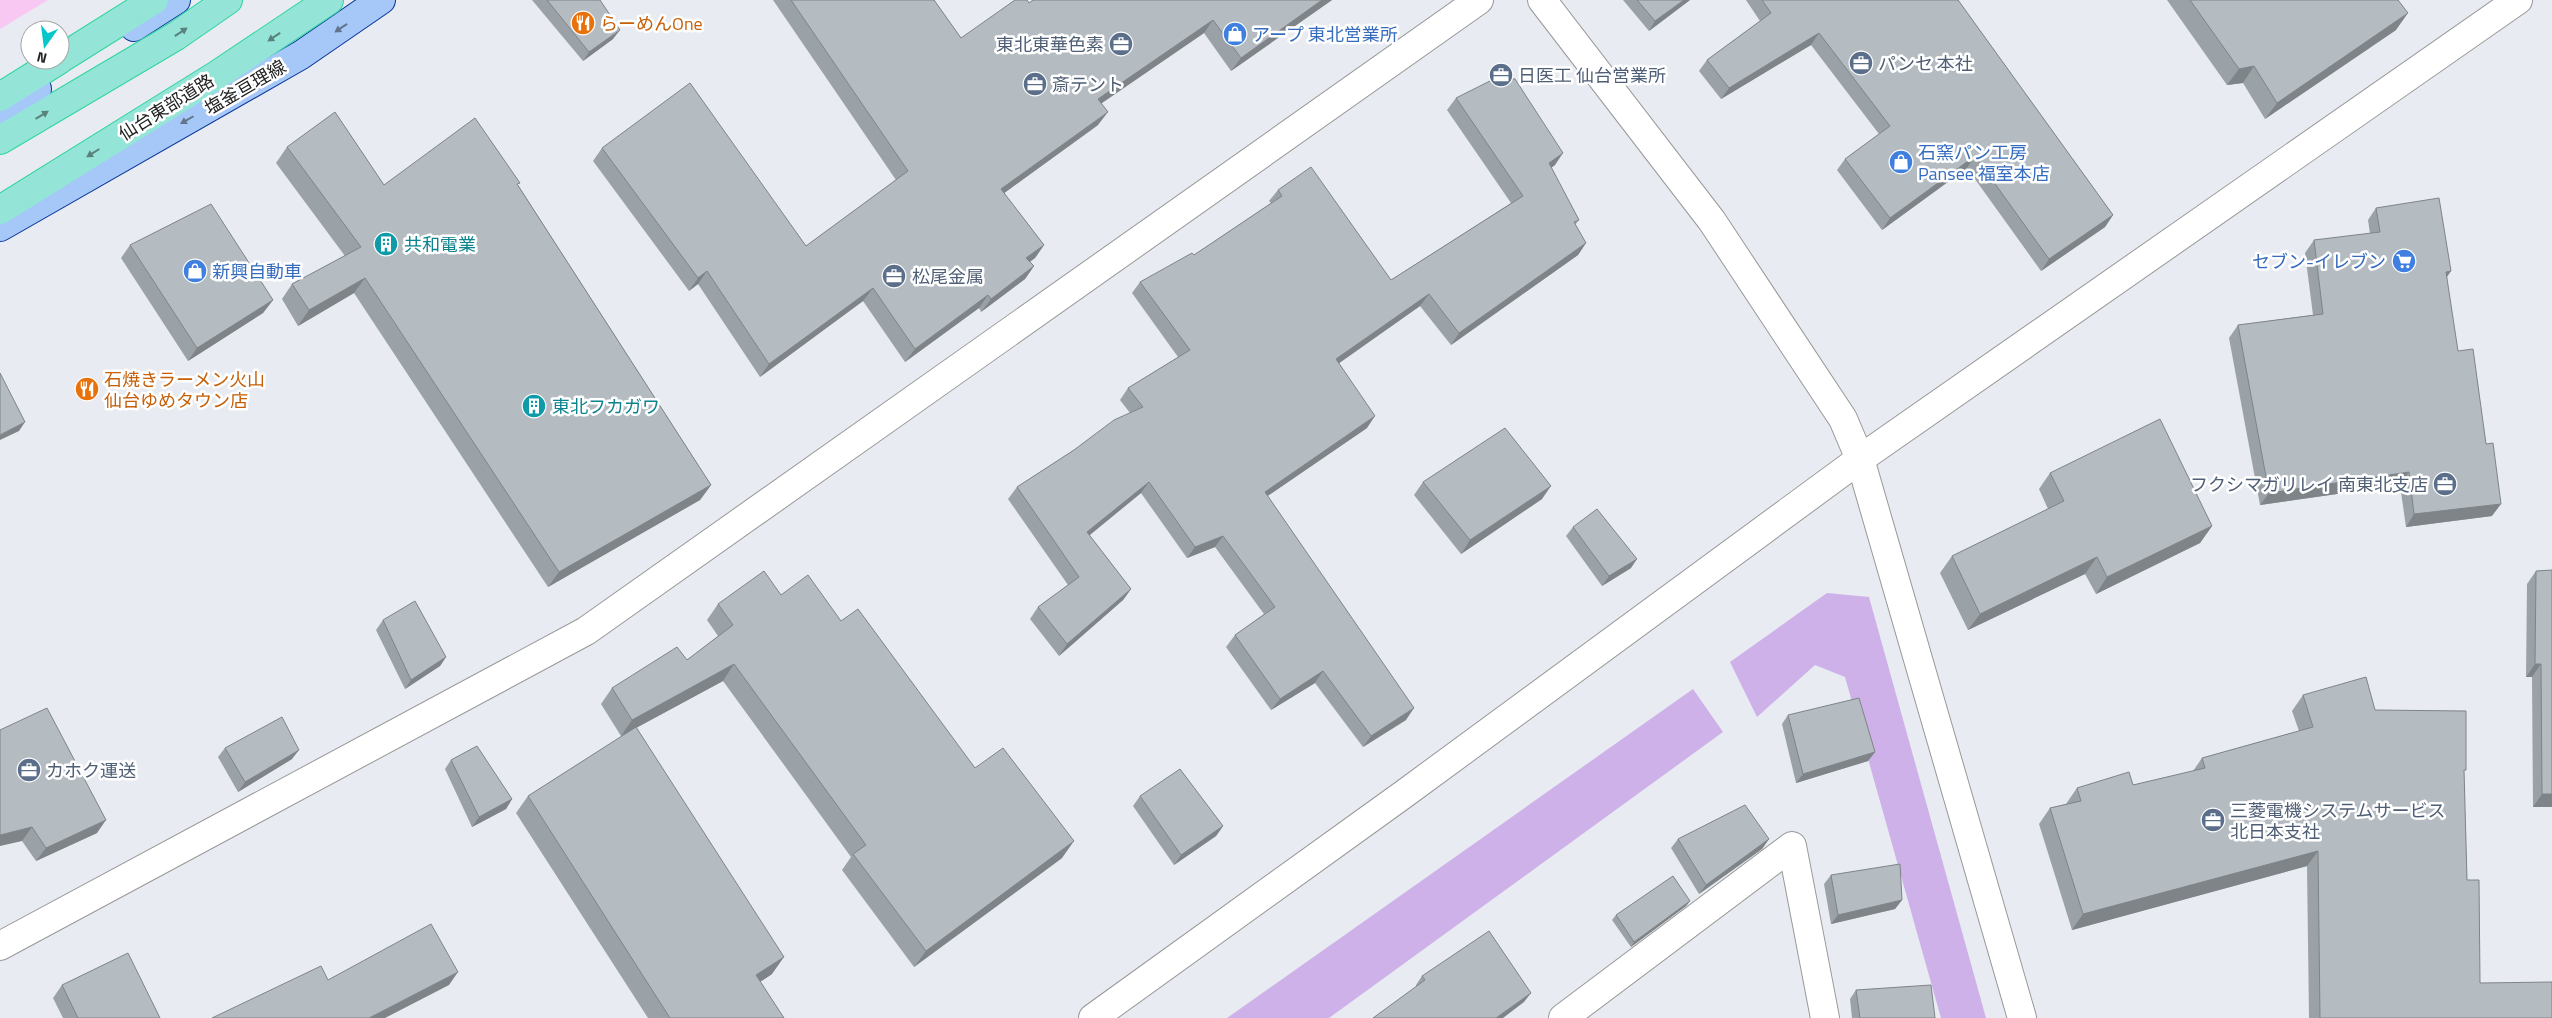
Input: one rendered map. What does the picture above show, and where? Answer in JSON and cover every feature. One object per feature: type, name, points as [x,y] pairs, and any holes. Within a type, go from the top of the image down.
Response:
[{"type":"highway","points":[[70,54],[154,0]]},
{"type":"highway","points":[[0,140],[176,36],[228,0]]},
{"type":"highway","name":"仙台東部道路","points":[[0,210],[208,80],[328,0]]},
{"type":"highway","points":[[0,97],[44,70]]},
{"type":"main road","points":[[0,112],[176,0]]},
{"type":"main road","name":"塩釜亘理線","points":[[0,226],[301,55],[381,0]]},
{"type":"street","points":[[0,946],[586,631],[1479,0]]},
{"type":"street","points":[[1542,0],[1712,221],[1843,419],[1860,459],[2022,1018]]},
{"type":"street","points":[[1092,1018],[1404,794],[1860,459],[2518,0]]},
{"type":"street","points":[[1563,1018],[1792,846],[1824,1018]]},
{"type":"shaded area","points":[[0,0],[48,0],[0,29]]},
{"type":"shaded area","points":[[1827,593],[1869,597],[1986,1018],[1941,1018],[1845,677],[1815,665],[1757,717],[1730,662]]},
{"type":"shaded area","points":[[1693,689],[1723,732],[1329,1018],[1227,1018]]},
{"type":"building","points":[[547,0],[600,0],[620,30],[589,52]]},
{"type":"building","points":[[791,0],[934,0],[961,38],[1015,0],[1027,0],[1029,3],[1033,0],[1322,0],[1241,58],[1213,20],[1098,99],[1108,112],[1001,189],[1044,245],[1026,258],[1034,266],[991,299],[988,295],[915,349],[873,288],[769,364],[707,271],[698,278],[602,148],[690,83],[806,246],[908,171]]},
{"type":"building","points":[[1637,0],[1684,0],[1655,21]]},
{"type":"building","points":[[1762,0],[1958,0],[2113,215],[2049,259],[1975,156],[1890,218],[1845,159],[1890,126],[1819,33],[1729,88],[1707,60],[1771,13]]},
{"type":"building","points":[[2190,0],[2398,0],[2408,13],[2277,103],[2254,66],[2239,69]]},
{"type":"building","points":[[1498,77],[1515,79],[1563,153],[1549,163],[1579,220],[1574,222],[1586,243],[1459,333],[1429,294],[1336,359],[1375,416],[1265,492],[1414,708],[1371,736],[1323,671],[1280,699],[1235,635],[1275,607],[1223,536],[1195,547],[1149,482],[1087,532],[1131,589],[1067,644],[1038,607],[1079,577],[1017,487],[1074,450],[1114,420],[1143,407],[1128,388],[1190,350],[1140,282],[1192,253],[1194,255],[1282,196],[1278,190],[1311,167],[1391,280],[1523,196],[1456,98]]},
{"type":"building","name":"東北フカガワ","points":[[335,112],[384,185],[475,118],[520,183],[517,184],[711,485],[559,572],[365,278],[309,310],[292,284],[361,247],[287,147]]},
{"type":"building","points":[[2439,198],[2451,271],[2446,272],[2458,351],[2473,349],[2486,444],[2493,443],[2501,504],[2414,514],[2409,472],[2269,493],[2238,325],[2323,314],[2314,240],[2380,232],[2376,208]]},
{"type":"building","points":[[211,204],[273,300],[197,348],[130,245]]},
{"type":"building","points":[[0,373],[25,422],[0,435]]},
{"type":"building","points":[[2160,419],[2212,526],[2107,577],[2097,557],[1980,614],[1952,556],[2064,501],[2050,473]]},
{"type":"building","points":[[1505,428],[1551,486],[1470,540],[1423,482]]},
{"type":"building","points":[[1597,509],[1637,559],[1609,576],[1573,527]]},
{"type":"building","points":[[2552,570],[2552,794],[2542,794],[2541,664],[2535,664],[2536,571]]},
{"type":"building","points":[[764,571],[781,595],[808,575],[841,621],[858,609],[975,768],[1003,748],[1074,841],[926,951],[853,854],[866,845],[734,664],[632,720],[612,688],[677,647],[687,660],[733,625],[718,604]]},
{"type":"building","points":[[415,601],[446,657],[411,680],[383,620]]},
{"type":"building","points":[[2366,677],[2375,710],[2466,711],[2466,770],[2464,770],[2467,880],[2479,880],[2480,983],[2552,982],[2552,1018],[2320,1018],[2318,851],[2083,914],[2050,808],[2081,801],[2077,788],[2129,772],[2133,785],[2205,768],[2202,758],[2313,727],[2303,695]]},
{"type":"building","points":[[1859,698],[1875,752],[1803,774],[1788,715]]},
{"type":"building","points":[[47,708],[106,820],[46,848],[32,827],[0,835],[0,730]]},
{"type":"building","points":[[282,717],[299,750],[245,782],[225,748]]},
{"type":"building","points":[[636,727],[784,957],[756,975],[784,1018],[670,1018],[528,796]]},
{"type":"building","points":[[477,746],[512,799],[479,817],[451,760]]},
{"type":"building","points":[[1180,769],[1223,826],[1181,855],[1140,796]]},
{"type":"building","points":[[1745,805],[1769,839],[1706,885],[1678,839]]},
{"type":"building","points":[[1900,864],[1902,900],[1838,915],[1831,875]]},
{"type":"building","points":[[1673,876],[1690,901],[1634,942],[1616,915]]},
{"type":"building","points":[[431,924],[458,972],[369,1018],[212,1018],[321,966],[328,980]]},
{"type":"building","points":[[1489,931],[1531,993],[1496,1018],[1373,1018],[1425,980],[1422,976]]},
{"type":"building","points":[[128,953],[160,1018],[78,1018],[62,985]]},
{"type":"building","points":[[1931,985],[1935,1018],[1860,1018],[1856,990]]},
{"type":"place","name":"らーめんOne","points":[[583,23]]},
{"type":"place","name":"アープ 東北営業所","points":[[1235,34]]},
{"type":"place","name":"東北東華色素","points":[[1121,44]]},
{"type":"place","name":"パンセ 本社","points":[[1861,63]]},
{"type":"place","name":"日医工 仙台営業所","points":[[1501,75]]},
{"type":"place","name":"斎テント","points":[[1035,84]]},
{"type":"place","name":"石窯パン工房 Pansee 福室本店","points":[[1901,162]]},
{"type":"place","name":"共和電業","points":[[386,244]]},
{"type":"place","name":"セブン-イレブン","points":[[2404,261]]},
{"type":"place","name":"新興自動車","points":[[195,271]]},
{"type":"place","name":"松尾金属","points":[[894,276]]},
{"type":"place","name":"石焼きラーメン火山 仙台ゆめタウン店","points":[[87,389]]},
{"type":"place","name":"東北フカガワ","points":[[534,406]]},
{"type":"place","name":"フクシマガリレイ 南東北支店","points":[[2445,484]]},
{"type":"place","name":"カホク運送","points":[[29,770]]},
{"type":"place","name":"三菱電機システムサービス 北日本支社","points":[[2213,820]]}]
